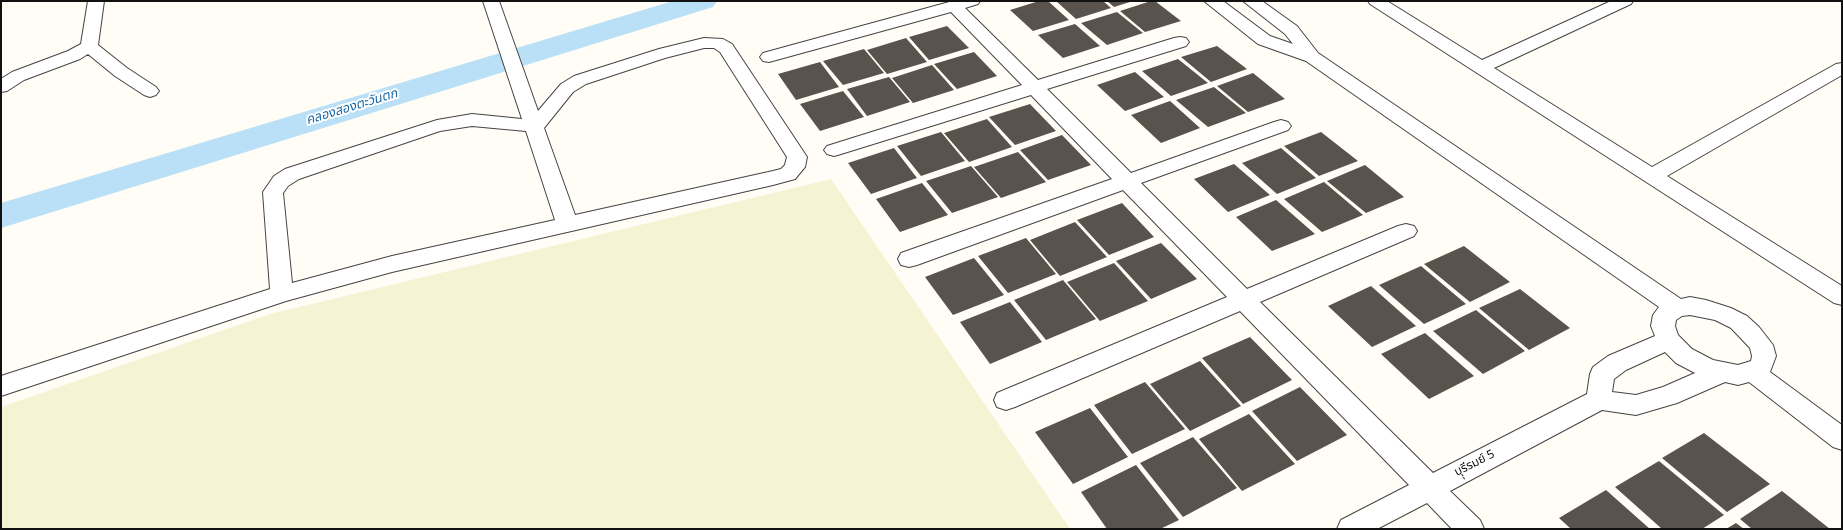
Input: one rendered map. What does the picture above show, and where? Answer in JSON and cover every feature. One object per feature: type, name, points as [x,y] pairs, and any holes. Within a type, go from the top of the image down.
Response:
[{"type":"street","points":[[89,46],[96,1]]},
{"type":"street","points":[[491,1],[567,223]]},
{"type":"street","points":[[1212,1],[1264,40],[1312,57],[1677,308]]},
{"type":"street","points":[[1251,1],[1291,30],[1312,57]]},
{"type":"street","points":[[1376,1],[1842,297]]},
{"type":"street","points":[[1481,67],[1625,1]]},
{"type":"street","points":[[769,57],[963,4],[1034,87],[1470,529]]},
{"type":"street","points":[[834,150],[1180,42]]},
{"type":"street","points":[[1,386],[282,294],[392,264],[788,174],[795,167],[796,156],[731,53],[726,48],[717,44],[704,43],[659,54],[580,80],[567,88],[532,119],[472,120],[444,124],[292,174],[281,181],[273,192],[282,294]]},
{"type":"street","points":[[1,86],[18,76],[74,55],[89,46]]},
{"type":"street","points":[[89,46],[121,72],[150,91]]},
{"type":"street","points":[[1652,176],[1842,68]]},
{"type":"street","points":[[909,260],[1281,126]]},
{"type":"street","points":[[1006,400],[1406,231]]},
{"type":"street","points":[[1690,306],[1706,308],[1739,322],[1752,333],[1761,345],[1764,356],[1761,366],[1753,372],[1738,375],[1721,373],[1696,364],[1675,349],[1668,340],[1663,326],[1665,315],[1677,308],[1690,306]]},
{"type":"street","points":[[1668,340],[1618,364],[1602,374],[1599,400],[1636,405],[1668,396],[1721,373]]},
{"type":"street","points":[[1753,372],[1842,439]]},
{"type":"street","name":"บุุรีรมย์ 5","points":[[1351,529],[1599,400]]},
{"type":"shaded area","points":[[831,179],[1070,529],[1,529],[1,407],[270,314]]},
{"type":"building","points":[[1039,1],[1048,1],[1069,20],[1033,31],[1010,10]]},
{"type":"building","points":[[1056,1],[1103,1],[1111,8],[1076,19]]},
{"type":"building","points":[[1107,1],[1133,1],[1114,7]]},
{"type":"building","points":[[1155,1],[1181,21],[1145,32],[1120,11]]},
{"type":"building","points":[[1117,12],[1143,33],[1107,45],[1081,23]]},
{"type":"building","points":[[1075,24],[1100,46],[1063,58],[1038,35]]},
{"type":"building","points":[[947,26],[969,48],[929,60],[909,37]]},
{"type":"building","points":[[906,38],[927,62],[887,74],[867,50]]},
{"type":"building","points":[[1217,46],[1247,69],[1211,82],[1181,57]]},
{"type":"building","points":[[864,49],[884,73],[843,85],[823,61]]},
{"type":"building","points":[[974,52],[997,76],[957,89],[934,64]]},
{"type":"building","points":[[1178,59],[1208,83],[1171,96],[1142,71]]},
{"type":"building","points":[[820,62],[839,87],[796,100],[778,74]]},
{"type":"building","points":[[932,65],[954,90],[913,103],[892,78]]},
{"type":"building","points":[[1135,72],[1164,97],[1125,111],[1097,85]]},
{"type":"building","points":[[1253,73],[1285,99],[1248,112],[1217,86]]},
{"type":"building","points":[[889,77],[910,102],[867,116],[847,89]]},
{"type":"building","points":[[1214,87],[1246,113],[1208,127],[1176,100]]},
{"type":"building","points":[[843,91],[864,117],[820,131],[800,104]]},
{"type":"building","points":[[1170,101],[1200,128],[1161,143],[1131,115]]},
{"type":"building","points":[[1030,104],[1056,131],[1015,145],[989,117]]},
{"type":"building","points":[[987,119],[1012,147],[969,162],[944,133]]},
{"type":"building","points":[[941,132],[965,161],[921,176],[897,146]]},
{"type":"building","points":[[1321,132],[1358,161],[1319,176],[1284,146]]},
{"type":"building","points":[[1062,135],[1091,165],[1048,180],[1020,150]]},
{"type":"building","points":[[894,148],[917,178],[871,194],[848,163]]},
{"type":"building","points":[[1281,148],[1316,178],[1277,194],[1242,163]]},
{"type":"building","points":[[1018,152],[1046,182],[1001,198],[974,167]]},
{"type":"building","points":[[1234,164],[1270,195],[1228,212],[1194,179]]},
{"type":"building","points":[[1365,165],[1404,197],[1366,213],[1327,181]]},
{"type":"building","points":[[971,166],[998,197],[952,213],[926,181]]},
{"type":"building","points":[[1324,182],[1363,215],[1322,232],[1284,199]]},
{"type":"building","points":[[922,183],[948,215],[900,232],[876,199]]},
{"type":"building","points":[[1276,200],[1315,234],[1272,251],[1236,217]]},
{"type":"building","points":[[1122,203],[1154,237],[1109,255],[1077,220]]},
{"type":"building","points":[[1075,222],[1107,257],[1060,276],[1030,240]]},
{"type":"building","points":[[1026,238],[1056,274],[1008,293],[978,256]]},
{"type":"building","points":[[1161,243],[1197,279],[1151,299],[1116,261]]},
{"type":"building","points":[[1464,246],[1510,282],[1470,302],[1424,264]]},
{"type":"building","points":[[974,258],[1004,295],[953,315],[925,277]]},
{"type":"building","points":[[1114,263],[1148,301],[1100,321],[1067,282]]},
{"type":"building","points":[[1421,266],[1466,304],[1424,324],[1379,285]]},
{"type":"building","points":[[1063,280],[1096,319],[1046,340],[1014,300]]},
{"type":"building","points":[[1371,286],[1416,326],[1372,347],[1328,306]]},
{"type":"building","points":[[1520,289],[1570,328],[1529,350],[1479,308]]},
{"type":"building","points":[[1010,302],[1042,342],[990,364],[960,322]]},
{"type":"building","points":[[1476,310],[1525,351],[1483,374],[1433,331]]},
{"type":"building","points":[[1425,333],[1474,376],[1429,399],[1381,354]]},
{"type":"building","points":[[1250,337],[1292,380],[1243,404],[1202,358]]},
{"type":"building","points":[[1200,361],[1241,406],[1190,431],[1150,384]]},
{"type":"building","points":[[1145,382],[1185,429],[1132,454],[1094,405]]},
{"type":"building","points":[[1300,387],[1347,435],[1297,461],[1252,411]]},
{"type":"building","points":[[1090,408],[1128,457],[1073,484],[1035,432]]},
{"type":"building","points":[[1249,414],[1295,464],[1242,491],[1199,439]]},
{"type":"building","points":[[1704,433],[1770,484],[1727,512],[1662,458]]},
{"type":"building","points":[[1193,437],[1237,488],[1183,517],[1140,463]]},
{"type":"building","points":[[1659,461],[1724,515],[1702,529],[1662,529],[1615,487]]},
{"type":"building","points":[[1136,465],[1179,520],[1160,529],[1107,529],[1081,492]]},
{"type":"building","points":[[1606,490],[1650,529],[1571,529],[1559,518]]},
{"type":"building","points":[[1782,491],[1830,529],[1752,529],[1740,519]]},
{"type":"building","points":[[1736,523],[1744,529],[1726,529]]},
{"type":"waterway","name":"คลองสองตะวันตก","points":[[1,216],[703,1]]}]
